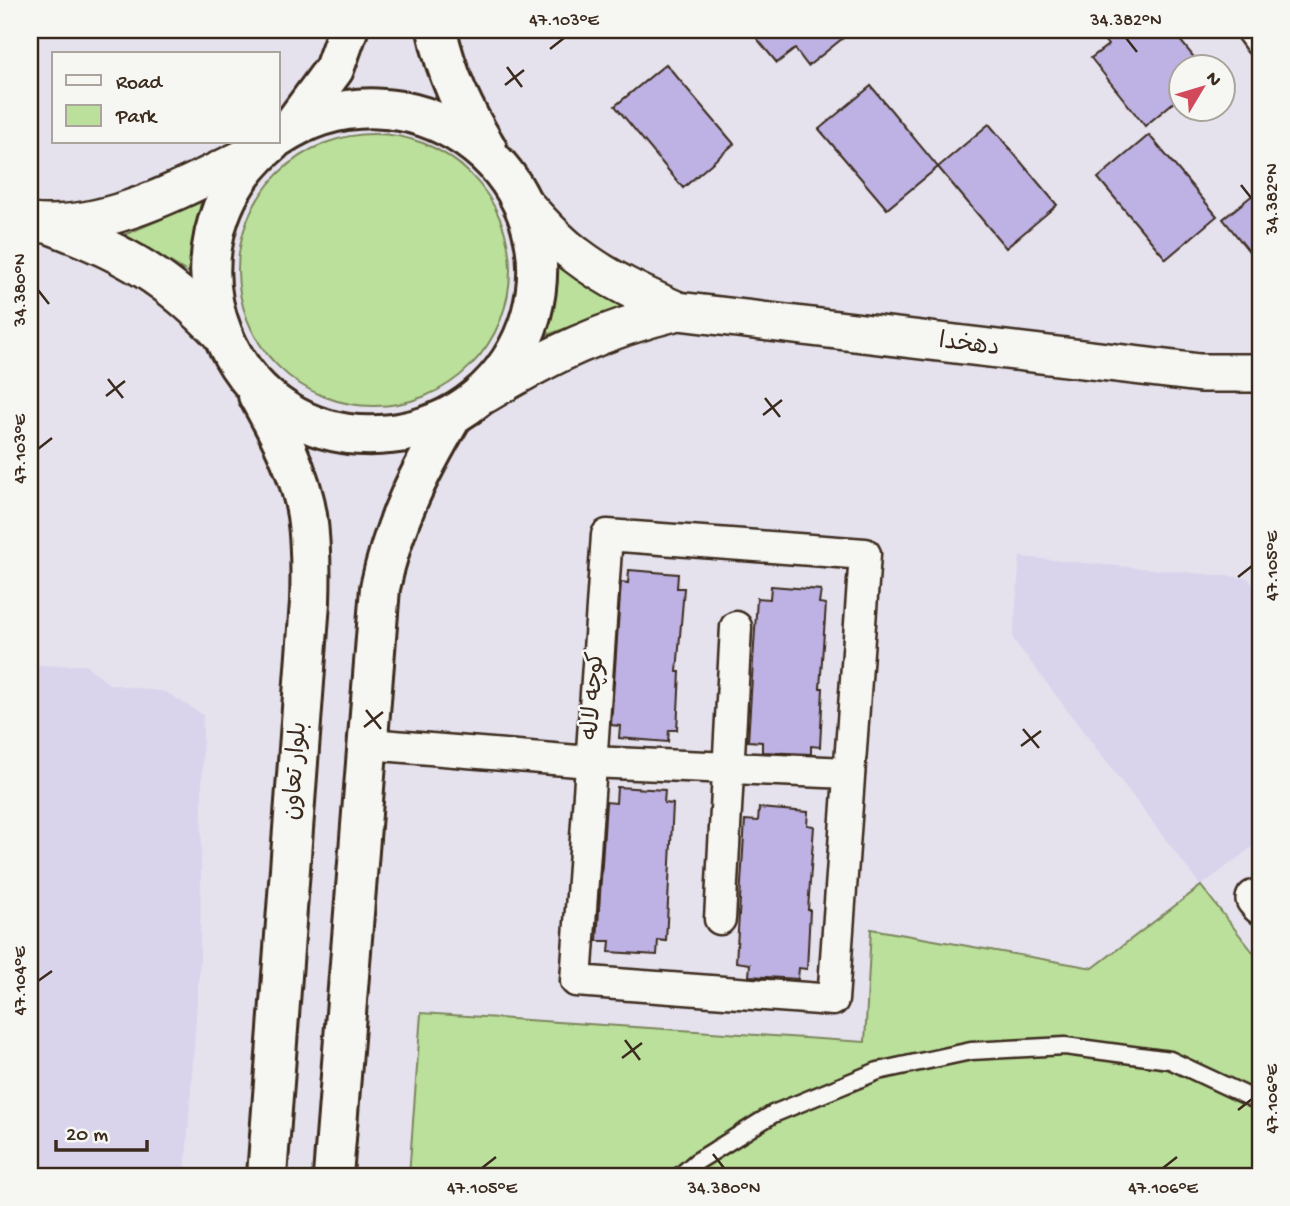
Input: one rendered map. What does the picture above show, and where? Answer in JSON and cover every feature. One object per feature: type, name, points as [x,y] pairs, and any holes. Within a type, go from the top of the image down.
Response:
[{"type":"main road","points":[[280,134],[334,69],[348,30]]},
{"type":"main road","points":[[271,144],[235,183],[223,203],[213,235],[209,269],[211,292],[223,335],[248,377],[292,414],[308,422],[363,435],[400,433],[436,423],[466,406],[494,383],[513,357],[528,328],[537,264],[529,221],[521,201],[467,116],[452,84],[437,30]]},
{"type":"main road","points":[[280,137],[310,120],[352,108],[397,109],[439,121],[477,145],[493,160]]},
{"type":"main road","name":"بلوار تعاون","points":[[248,377],[281,436],[296,473],[307,514],[311,561],[267,1176]]},
{"type":"main road","points":[[334,1176],[377,612],[386,558],[394,530],[411,490],[466,406]]},
{"type":"street","points":[[1251,30],[1260,42]]},
{"type":"street","points":[[41,224],[89,220],[146,202],[266,144]]},
{"type":"street","points":[[521,201],[551,234],[585,262],[638,294],[678,311]]},
{"type":"street","points":[[41,224],[110,249],[151,272],[184,296],[223,335]]},
{"type":"street","points":[[466,406],[579,342],[636,321],[678,311]]},
{"type":"street","name":"دهخدا","points":[[678,311],[1200,373],[1260,373]]},
{"type":"street","name":"کوچه لاله","points":[[369,744],[590,762],[607,535],[864,554],[849,773]]},
{"type":"street","points":[[720,919],[736,627]]},
{"type":"street","points":[[590,762],[729,768],[849,773],[833,1000],[576,981],[590,762]]},
{"type":"lane","points":[[680,1176],[773,1114],[878,1071],[971,1051],[1065,1045],[1170,1060],[1260,1102]]},
{"type":"shaded area","points":[[1020,557],[1248,578],[1260,594],[1260,841],[1201,886],[1013,639]]},
{"type":"shaded area","points":[[86,665],[109,684],[166,692],[203,715],[200,961],[185,1176],[30,1176],[30,666]]},
{"type":"green space","points":[[361,134],[387,134],[426,144],[450,157],[470,174],[487,194],[500,218],[508,243],[508,297],[500,322],[487,346],[470,366],[450,383],[426,396],[401,404],[361,406],[334,400],[310,390],[288,375],[269,356],[254,334],[244,310],[238,283],[238,257],[244,230],[254,206],[269,184],[288,165],[310,150],[334,140]]},
{"type":"green space","points":[[201,202],[189,273],[124,235]]},
{"type":"green space","points":[[558,263],[627,307],[544,336]]},
{"type":"green space","points":[[1201,886],[1260,961],[1260,1176],[409,1176],[421,1013],[865,1042],[871,929],[1093,968]]},
{"type":"building","points":[[750,30],[853,30],[808,66],[795,49],[777,63]]},
{"type":"building","points":[[1096,30],[1172,30],[1190,52],[1168,52],[1168,107],[1145,126],[1091,58],[1108,45]]},
{"type":"building","points":[[666,64],[734,144],[683,188],[615,106]]},
{"type":"building","points":[[871,86],[938,167],[887,209],[819,129]]},
{"type":"building","points":[[989,124],[1057,205],[1006,248],[938,167]]},
{"type":"building","points":[[1149,135],[1217,216],[1166,259],[1098,178]]},
{"type":"building","points":[[1260,189],[1260,265],[1223,219]]},
{"type":"building","points":[[629,570],[678,574],[677,588],[684,588],[677,672],[680,672],[677,730],[669,730],[668,742],[619,738],[620,726],[611,725],[621,582],[628,583]]},
{"type":"building","points":[[771,586],[821,590],[819,603],[826,604],[820,688],[823,688],[820,747],[811,746],[811,754],[762,752],[762,742],[748,741],[757,598],[770,599]]},
{"type":"building","points":[[617,787],[665,790],[664,803],[673,804],[666,941],[658,940],[657,955],[609,952],[610,941],[597,941],[606,802],[616,803]]},
{"type":"building","points":[[759,808],[808,812],[807,825],[814,826],[807,969],[799,968],[798,979],[749,976],[750,964],[736,962],[745,820],[758,821]]}]
